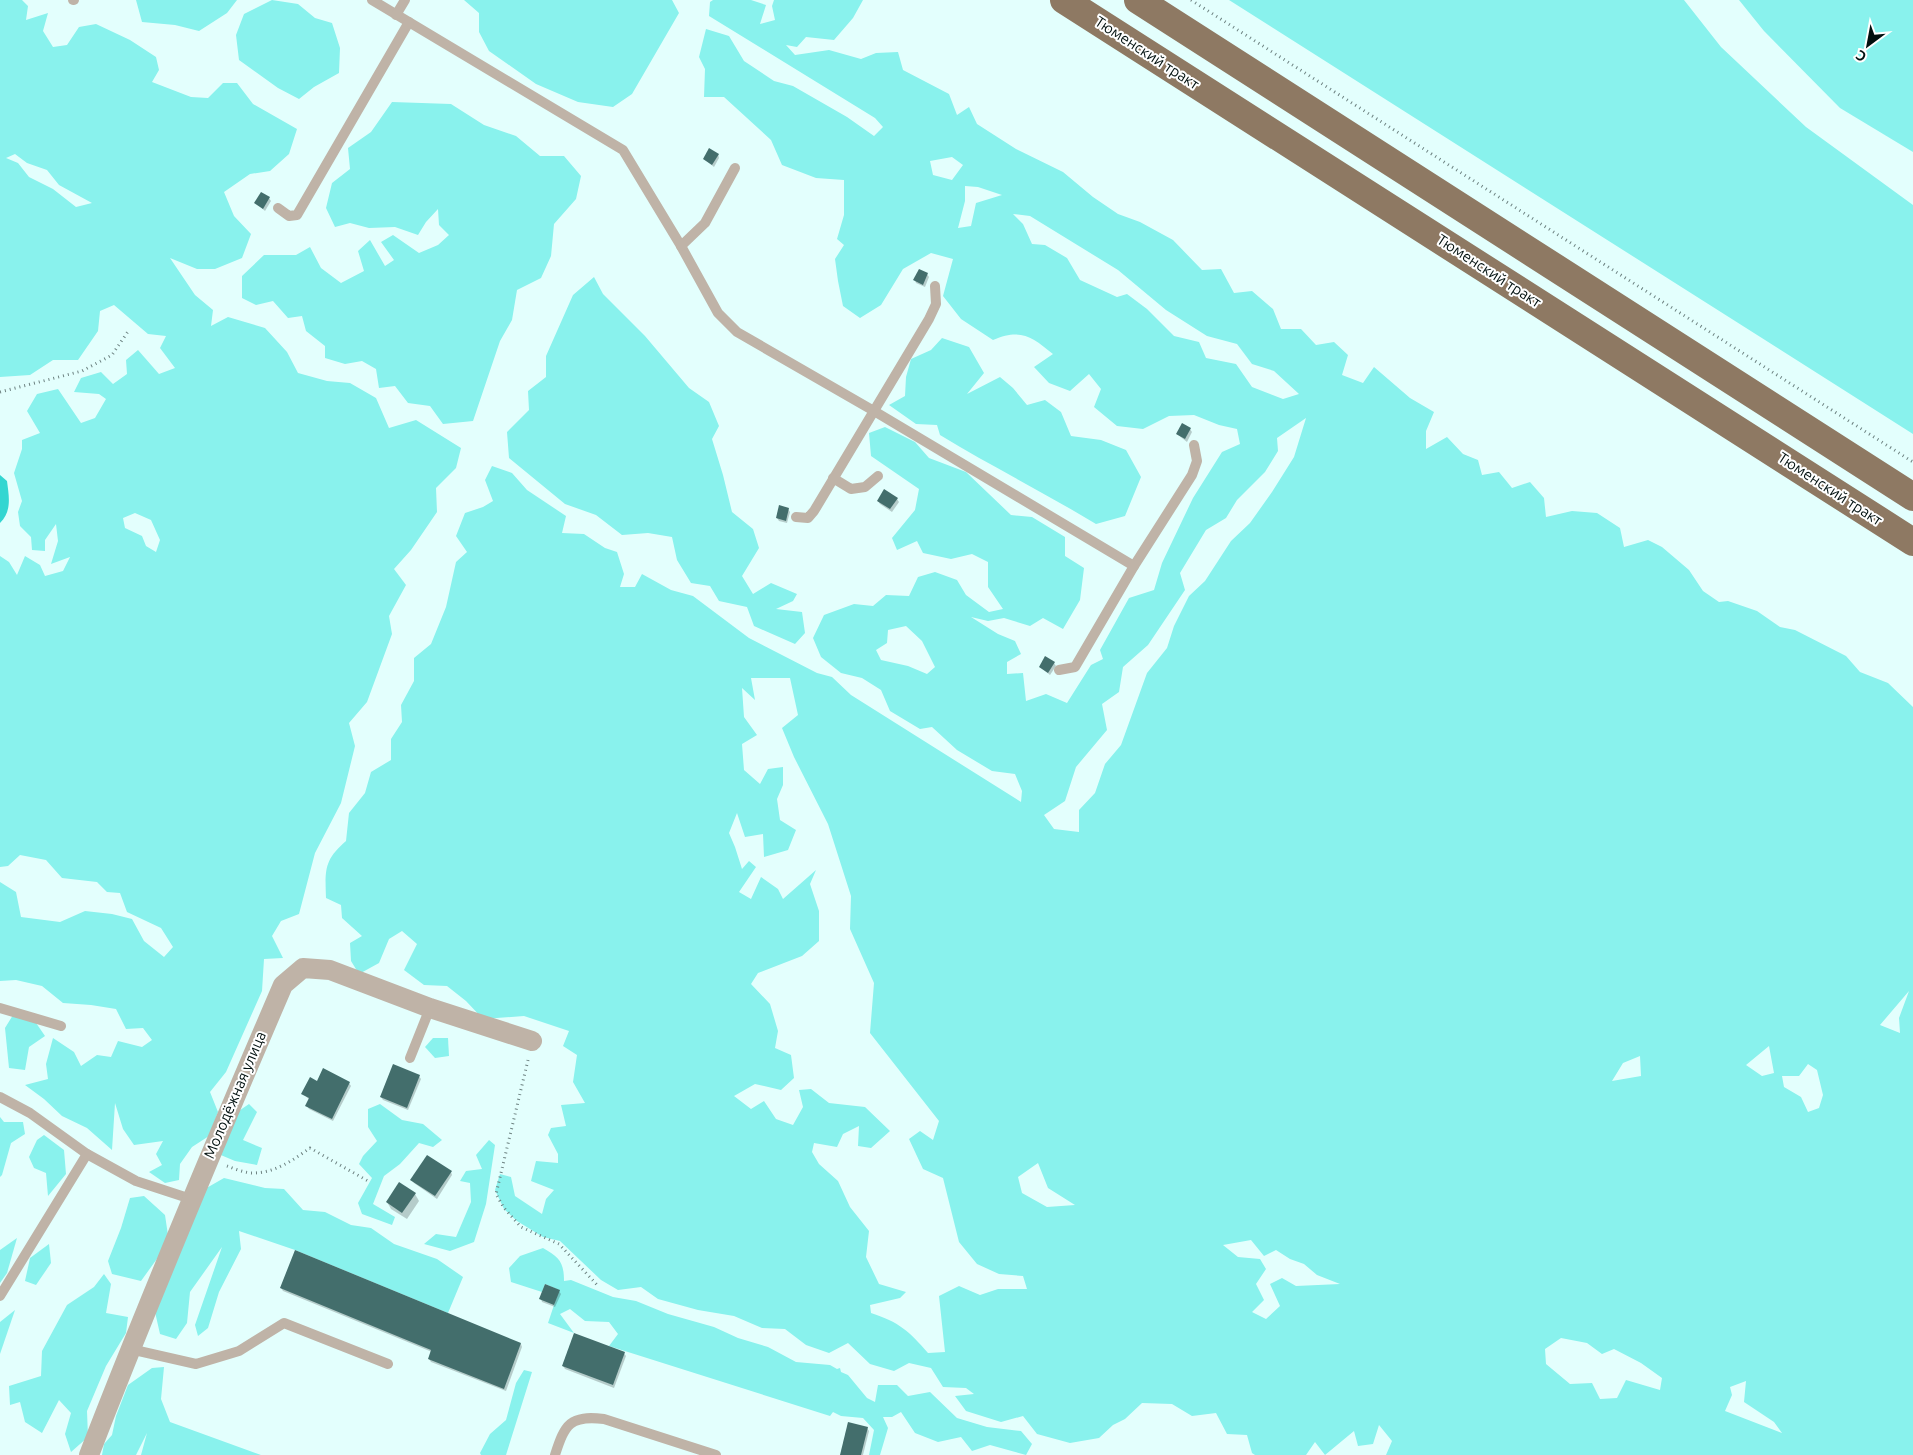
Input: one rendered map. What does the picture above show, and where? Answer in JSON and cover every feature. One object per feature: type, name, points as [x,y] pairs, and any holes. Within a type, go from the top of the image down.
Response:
[{"type":"main road","name":"Тюменский тракт","points":[[1064,0],[1913,542]]},
{"type":"main road","points":[[1138,0],[1913,497]]},
{"type":"street","name":"Молодёжная улица","points":[[89,1455],[191,1199],[283,985],[303,968],[330,970],[430,1008],[532,1041]]},
{"type":"lane","points":[[372,0],[623,150],[682,246],[718,313],[737,332],[874,411],[1134,566]]},
{"type":"lane","points":[[396,15],[405,0]]},
{"type":"lane","points":[[278,208],[289,216],[297,215],[409,22]]},
{"type":"lane","points":[[682,246],[705,223],[735,168]]},
{"type":"lane","points":[[796,517],[808,518],[814,511],[936,304],[935,286]]},
{"type":"lane","points":[[1059,670],[1075,667],[1134,566],[1192,475],[1197,461],[1194,445]]},
{"type":"lane","points":[[833,478],[851,489],[865,487],[878,476]]},
{"type":"lane","points":[[0,1008],[61,1026]]},
{"type":"lane","points":[[410,1058],[430,1008]]},
{"type":"lane","points":[[0,1097],[30,1113],[87,1154],[136,1181],[191,1199]]},
{"type":"lane","points":[[0,1296],[87,1154]]},
{"type":"lane","points":[[130,1350],[196,1364],[239,1350],[284,1323],[388,1364]]},
{"type":"lane","points":[[555,1455],[563,1432],[575,1420],[587,1417],[604,1419],[716,1455]]},
{"type":"path","points":[[1191,0],[1913,462]]},
{"type":"path","points":[[0,392],[82,371],[112,355],[129,330]]},
{"type":"path","points":[[532,1041],[496,1194],[504,1208],[521,1227],[559,1244],[600,1287]]},
{"type":"path","points":[[207,1161],[252,1173],[270,1171],[310,1148],[368,1182]]},
{"type":"shaded area","points":[[0,0],[22,0],[28,6],[26,20],[48,13],[43,31],[53,47],[67,45],[79,27],[96,24],[130,40],[156,57],[159,70],[152,82],[191,97],[208,98],[223,83],[237,83],[253,104],[297,129],[289,154],[270,171],[250,174],[224,192],[234,216],[251,234],[242,258],[215,269],[197,269],[170,258],[195,295],[213,310],[211,326],[228,317],[265,328],[287,352],[298,373],[327,381],[350,383],[376,398],[389,428],[416,420],[461,448],[456,468],[436,488],[437,512],[411,550],[394,569],[406,585],[389,616],[392,634],[367,702],[349,723],[355,746],[341,803],[315,853],[299,914],[281,921],[272,936],[283,958],[264,959],[262,991],[226,1072],[210,1092],[218,1112],[209,1136],[192,1147],[180,1164],[179,1180],[165,1183],[149,1172],[162,1165],[156,1154],[163,1141],[134,1145],[123,1129],[115,1103],[112,1150],[87,1128],[62,1116],[25,1085],[48,1079],[46,1064],[53,1038],[74,1052],[81,1066],[97,1055],[111,1057],[118,1041],[142,1047],[152,1040],[143,1028],[126,1029],[116,1009],[63,1003],[42,986],[16,980],[0,981],[0,882],[16,892],[21,917],[60,922],[85,911],[112,914],[132,919],[144,941],[164,957],[173,947],[161,928],[127,912],[120,893],[107,892],[97,882],[62,878],[46,860],[20,855],[8,866],[0,867],[0,556],[9,562],[17,575],[25,556],[40,565],[45,576],[63,571],[70,557],[51,564],[58,541],[56,524],[45,540],[45,551],[32,550],[31,537],[20,526],[18,512],[22,501],[14,473],[22,449],[22,440],[40,433],[27,411],[37,394],[58,389],[81,423],[95,418],[106,399],[99,394],[74,392],[81,378],[101,372],[113,384],[127,374],[126,360],[138,350],[159,374],[175,368],[160,348],[166,336],[148,334],[114,305],[100,311],[98,331],[78,360],[53,360],[30,375],[0,377]],"holes":[[[15,154],[27,163],[47,170],[59,185],[92,203],[76,207],[53,189],[29,177],[18,163],[6,158]],[[135,513],[151,520],[160,540],[156,552],[146,546],[142,536],[125,528],[123,518]]]},
{"type":"shaded area","points":[[136,0],[237,0],[227,13],[199,31],[175,25],[142,22]]},
{"type":"shaded area","points":[[272,0],[298,4],[315,18],[332,23],[340,48],[339,73],[314,87],[299,99],[278,88],[239,60],[236,35],[244,14]]},
{"type":"shaded area","points":[[464,0],[672,0],[679,13],[632,94],[613,107],[578,102],[536,84],[489,51],[479,32],[479,13]]},
{"type":"shaded area","points":[[713,0],[751,0],[766,5],[760,24],[775,20],[772,6],[774,0],[863,0],[853,18],[834,40],[806,37],[797,47],[786,45],[795,55],[829,50],[861,59],[876,53],[898,52],[903,70],[949,94],[957,115],[969,107],[977,124],[1016,149],[1063,172],[1093,197],[1118,214],[1140,222],[1173,240],[1202,270],[1221,269],[1234,293],[1252,291],[1273,309],[1281,329],[1301,329],[1316,345],[1334,342],[1348,355],[1342,375],[1363,383],[1374,367],[1410,398],[1434,412],[1426,431],[1426,449],[1447,437],[1463,454],[1478,460],[1482,475],[1499,472],[1512,488],[1530,482],[1544,498],[1546,517],[1572,511],[1597,513],[1620,528],[1624,547],[1648,540],[1662,547],[1689,570],[1703,591],[1719,602],[1728,601],[1757,611],[1780,627],[1795,630],[1846,656],[1860,672],[1888,683],[1913,707],[1913,1455],[1386,1455],[1392,1441],[1379,1425],[1373,1444],[1358,1446],[1354,1431],[1325,1455],[1315,1442],[1306,1455],[1255,1455],[1252,1453],[1247,1435],[1227,1434],[1216,1413],[1192,1416],[1172,1404],[1142,1403],[1125,1419],[1113,1425],[1099,1438],[1070,1443],[1037,1434],[1023,1416],[1001,1422],[966,1411],[955,1396],[974,1394],[966,1388],[943,1387],[931,1368],[909,1363],[894,1371],[870,1364],[848,1343],[829,1353],[806,1345],[785,1329],[762,1328],[734,1316],[698,1310],[658,1299],[641,1287],[618,1290],[601,1280],[560,1241],[543,1237],[517,1221],[504,1209],[495,1190],[500,1174],[511,1177],[515,1196],[542,1214],[546,1199],[554,1190],[531,1181],[536,1161],[558,1163],[558,1154],[548,1135],[551,1128],[566,1126],[561,1105],[585,1103],[573,1082],[577,1055],[563,1046],[569,1031],[524,1016],[483,1019],[466,1001],[447,986],[424,985],[404,970],[417,944],[402,931],[389,939],[379,963],[359,974],[351,961],[350,943],[362,936],[342,918],[341,905],[326,898],[327,866],[333,854],[346,841],[349,813],[365,793],[371,772],[391,760],[391,739],[402,722],[401,705],[414,681],[414,658],[431,644],[446,607],[456,562],[467,552],[456,536],[465,513],[483,507],[493,501],[485,480],[492,466],[512,473],[527,490],[566,516],[562,533],[584,534],[605,548],[617,552],[624,574],[620,587],[635,587],[642,574],[671,590],[693,596],[749,638],[817,673],[832,677],[851,695],[1021,802],[1022,791],[1015,774],[992,771],[957,750],[932,727],[920,729],[890,711],[881,690],[862,678],[841,673],[821,657],[813,638],[824,615],[854,604],[873,606],[886,595],[909,596],[918,577],[935,572],[957,580],[966,595],[989,612],[1003,609],[988,587],[988,562],[972,554],[951,559],[923,553],[917,541],[897,550],[892,538],[915,510],[919,489],[871,456],[869,433],[885,427],[915,442],[929,458],[966,472],[1011,515],[1032,517],[1065,537],[1065,556],[1084,568],[1080,600],[1063,629],[1043,618],[1030,626],[1004,618],[988,621],[971,617],[998,634],[1015,641],[1021,654],[1007,662],[1007,674],[1023,673],[1026,701],[1046,694],[1067,703],[1091,665],[1103,659],[1100,650],[1129,598],[1154,590],[1162,563],[1193,498],[1222,452],[1240,444],[1237,429],[1219,425],[1194,415],[1169,416],[1143,429],[1117,426],[1094,407],[1101,389],[1089,374],[1070,391],[1049,383],[1034,367],[1053,354],[1026,336],[1011,335],[993,340],[961,319],[943,296],[953,259],[931,253],[903,269],[881,305],[860,318],[843,306],[835,259],[844,245],[837,239],[844,215],[844,180],[816,178],[782,165],[771,140],[724,97],[704,97],[705,69],[699,57],[706,29],[729,36],[744,61],[774,81],[793,86],[847,117],[874,136],[883,127],[875,118],[709,16],[710,2]],"holes":[[[952,157],[963,165],[952,180],[933,175],[930,161]],[[965,186],[978,187],[1002,195],[976,203],[971,226],[958,228],[965,201]],[[1013,214],[1030,216],[1118,270],[1166,310],[1207,336],[1237,344],[1252,364],[1274,371],[1299,394],[1283,399],[1252,387],[1236,364],[1206,358],[1199,342],[1174,336],[1147,309],[1127,294],[1117,297],[1080,280],[1067,258],[1045,245],[1032,244],[1023,224]],[[1306,418],[1294,457],[1272,492],[1250,523],[1231,541],[1205,581],[1189,596],[1174,626],[1167,648],[1147,673],[1121,745],[1105,764],[1095,793],[1079,810],[1079,832],[1054,829],[1044,815],[1065,801],[1076,767],[1107,730],[1102,704],[1119,692],[1123,667],[1148,645],[1185,590],[1180,573],[1206,530],[1226,518],[1237,500],[1265,472],[1278,451],[1277,438]],[[906,626],[922,641],[935,667],[927,674],[908,666],[881,660],[876,650],[887,643],[888,630]],[[751,678],[790,678],[798,715],[782,728],[794,757],[828,824],[851,896],[850,929],[874,983],[870,1033],[939,1121],[933,1140],[920,1131],[909,1139],[923,1169],[943,1178],[959,1242],[977,1264],[999,1274],[1023,1276],[1027,1289],[998,1289],[980,1295],[959,1286],[939,1296],[945,1352],[928,1353],[903,1328],[871,1313],[870,1305],[900,1298],[906,1292],[879,1284],[866,1257],[869,1231],[850,1207],[838,1181],[819,1164],[812,1152],[814,1143],[837,1147],[843,1134],[859,1126],[858,1146],[871,1148],[890,1131],[865,1107],[829,1103],[811,1089],[799,1090],[803,1107],[793,1125],[776,1119],[764,1101],[751,1109],[734,1096],[755,1084],[781,1090],[794,1078],[791,1055],[775,1048],[778,1031],[770,1004],[751,984],[758,973],[802,956],[819,941],[819,911],[810,884],[816,870],[783,899],[778,889],[761,877],[751,899],[739,892],[756,867],[749,861],[742,869],[729,833],[737,813],[745,837],[763,834],[764,857],[788,850],[796,830],[780,820],[777,799],[783,785],[783,767],[768,769],[760,784],[744,770],[742,744],[757,735],[744,717],[742,688],[755,700]],[[1909,991],[1899,1018],[1900,1033],[1880,1025]],[[1769,1046],[1774,1073],[1762,1076],[1746,1065]],[[1640,1056],[1641,1076],[1612,1081],[1623,1063]],[[1808,1064],[1817,1070],[1823,1095],[1819,1108],[1808,1112],[1801,1097],[1784,1087],[1782,1076],[1799,1076]],[[1038,1163],[1048,1188],[1075,1205],[1047,1207],[1022,1193],[1018,1177]],[[1251,1240],[1264,1256],[1276,1250],[1290,1259],[1304,1264],[1317,1275],[1340,1284],[1296,1286],[1282,1278],[1270,1284],[1280,1306],[1266,1319],[1252,1312],[1264,1300],[1256,1284],[1266,1269],[1260,1259],[1238,1257],[1223,1245]],[[1561,1338],[1587,1343],[1602,1354],[1614,1349],[1641,1363],[1662,1378],[1660,1390],[1626,1380],[1617,1398],[1600,1399],[1592,1383],[1570,1384],[1546,1364],[1545,1349]],[[1746,1381],[1744,1402],[1774,1422],[1782,1433],[1725,1411],[1732,1395],[1730,1387]]]},
{"type":"shaded area","points":[[1229,0],[1684,0],[1721,47],[1806,127],[1913,205],[1913,434]]},
{"type":"shaded area","points":[[1739,0],[1913,0],[1913,152],[1840,108],[1764,31]]},
{"type":"shaded area","points":[[392,102],[451,104],[484,125],[516,136],[540,156],[564,156],[581,176],[576,199],[554,224],[551,256],[541,278],[517,290],[512,320],[500,341],[473,421],[443,424],[430,406],[408,403],[395,386],[379,388],[376,369],[362,361],[345,364],[325,358],[325,346],[306,331],[302,316],[288,318],[273,301],[256,305],[242,298],[242,276],[264,255],[296,255],[310,247],[321,268],[341,283],[364,271],[358,251],[370,240],[385,266],[394,260],[381,242],[393,235],[419,253],[438,245],[449,235],[439,225],[438,209],[426,222],[418,235],[395,227],[369,228],[350,223],[335,227],[326,208],[332,183],[350,169],[348,148],[371,132]]},
{"type":"shaded area","points":[[594,277],[603,294],[645,336],[689,388],[709,402],[719,426],[712,439],[732,512],[753,529],[759,548],[742,576],[753,594],[771,583],[797,594],[793,601],[776,609],[802,612],[805,633],[795,644],[754,626],[747,607],[719,601],[710,586],[691,583],[677,560],[672,537],[648,533],[622,535],[596,515],[565,504],[509,458],[507,432],[529,410],[528,391],[546,377],[546,356],[573,295]]},
{"type":"shaded area","points":[[942,338],[969,347],[984,373],[967,394],[1000,377],[1013,388],[1027,405],[1045,400],[1061,412],[1071,436],[1101,440],[1126,450],[1141,477],[1125,516],[1096,524],[940,435],[937,425],[916,424],[889,405],[905,396],[906,377],[911,359],[931,350]]},
{"type":"shaded area","points":[[0,475],[7,481],[9,498],[8,509],[0,523]]},
{"type":"shaded area","points":[[13,1015],[34,1020],[45,1036],[29,1047],[25,1070],[9,1068],[5,1028]]},
{"type":"shaded area","points":[[433,1038],[448,1038],[449,1056],[435,1058],[425,1047]]},
{"type":"shaded area","points":[[249,1104],[257,1112],[243,1140],[262,1148],[257,1165],[235,1161],[216,1153],[230,1117]]},
{"type":"shaded area","points":[[380,1104],[402,1120],[423,1124],[442,1140],[433,1147],[419,1143],[400,1164],[384,1176],[373,1204],[395,1217],[392,1225],[362,1214],[358,1203],[372,1178],[359,1164],[363,1156],[377,1141],[368,1127],[368,1109]]},
{"type":"shaded area","points":[[0,1117],[4,1122],[23,1122],[25,1134],[11,1143],[0,1177]]},
{"type":"shaded area","points":[[44,1135],[64,1150],[66,1174],[48,1196],[46,1173],[34,1168],[29,1157],[37,1140]]},
{"type":"shaded area","points":[[489,1140],[495,1145],[486,1204],[474,1242],[450,1251],[424,1244],[436,1234],[456,1237],[471,1202],[470,1183],[460,1181],[466,1171],[482,1169],[476,1155]]},
{"type":"shaded area","points":[[224,1178],[265,1188],[284,1189],[303,1210],[325,1212],[351,1225],[371,1228],[394,1244],[437,1259],[463,1277],[448,1313],[295,1250],[239,1231],[241,1249],[219,1292],[208,1328],[198,1336],[195,1325],[222,1247],[190,1292],[187,1323],[176,1339],[160,1334],[153,1303],[203,1190]]},
{"type":"shaded area","points":[[144,1196],[165,1215],[169,1242],[141,1281],[112,1274],[108,1261],[130,1198]]},
{"type":"shaded area","points":[[17,1238],[7,1273],[0,1283],[0,1250]]},
{"type":"shaded area","points":[[49,1244],[51,1263],[36,1285],[25,1281],[30,1258]]},
{"type":"shaded area","points":[[543,1248],[560,1261],[564,1281],[571,1280],[613,1297],[636,1301],[668,1314],[714,1327],[738,1338],[768,1347],[796,1362],[830,1365],[837,1369],[840,1368],[841,1372],[848,1375],[867,1398],[875,1402],[878,1385],[897,1385],[908,1396],[930,1392],[957,1418],[987,1427],[1021,1431],[1032,1444],[1026,1455],[990,1445],[972,1451],[961,1437],[938,1442],[915,1433],[901,1412],[892,1417],[883,1417],[888,1428],[880,1455],[869,1455],[874,1430],[863,1418],[841,1416],[833,1412],[830,1416],[609,1346],[618,1334],[609,1322],[585,1321],[570,1309],[560,1314],[574,1333],[548,1323],[559,1290],[545,1284],[542,1292],[511,1282],[509,1268],[520,1256]]},
{"type":"shaded area","points":[[104,1274],[111,1284],[106,1313],[128,1317],[126,1333],[106,1366],[87,1411],[88,1437],[71,1452],[65,1434],[71,1413],[59,1400],[42,1433],[25,1422],[20,1402],[10,1405],[9,1386],[41,1376],[42,1351],[67,1305],[94,1287]]},
{"type":"shaded area","points":[[15,1310],[0,1354],[0,1322]]},
{"type":"shaded area","points":[[164,1367],[161,1399],[170,1422],[261,1455],[141,1455],[147,1433],[136,1455],[102,1455],[104,1444],[112,1435],[116,1416],[128,1385],[152,1368]]},
{"type":"shaded area","points":[[524,1370],[532,1372],[506,1455],[481,1455],[480,1453],[490,1434],[506,1420],[516,1383]]},
{"type":"building","points":[[709,148],[719,154],[712,165],[703,159]]},
{"type":"building","points":[[261,192],[270,197],[263,209],[254,203]]},
{"type":"building","points":[[919,269],[928,273],[923,285],[913,280]]},
{"type":"building","points":[[1182,423],[1191,428],[1185,439],[1176,434]]},
{"type":"building","points":[[884,489],[898,498],[890,509],[877,501]]},
{"type":"building","points":[[779,505],[789,508],[786,521],[776,518]]},
{"type":"building","points":[[1045,656],[1055,662],[1048,673],[1039,667]]},
{"type":"building","points":[[393,1064],[420,1075],[407,1108],[380,1097]]},
{"type":"building","points":[[323,1068],[350,1082],[332,1119],[305,1106],[309,1098],[301,1094],[310,1077],[317,1081]]},
{"type":"building","points":[[427,1155],[452,1171],[435,1196],[410,1180]]},
{"type":"building","points":[[399,1182],[416,1193],[402,1213],[386,1202]]},
{"type":"building","points":[[295,1250],[521,1343],[504,1389],[428,1359],[431,1350],[280,1288]]},
{"type":"building","points":[[545,1284],[560,1290],[554,1305],[539,1299]]},
{"type":"building","points":[[574,1333],[625,1352],[613,1385],[562,1366]]},
{"type":"building","points":[[848,1422],[868,1427],[861,1455],[840,1455]]}]
